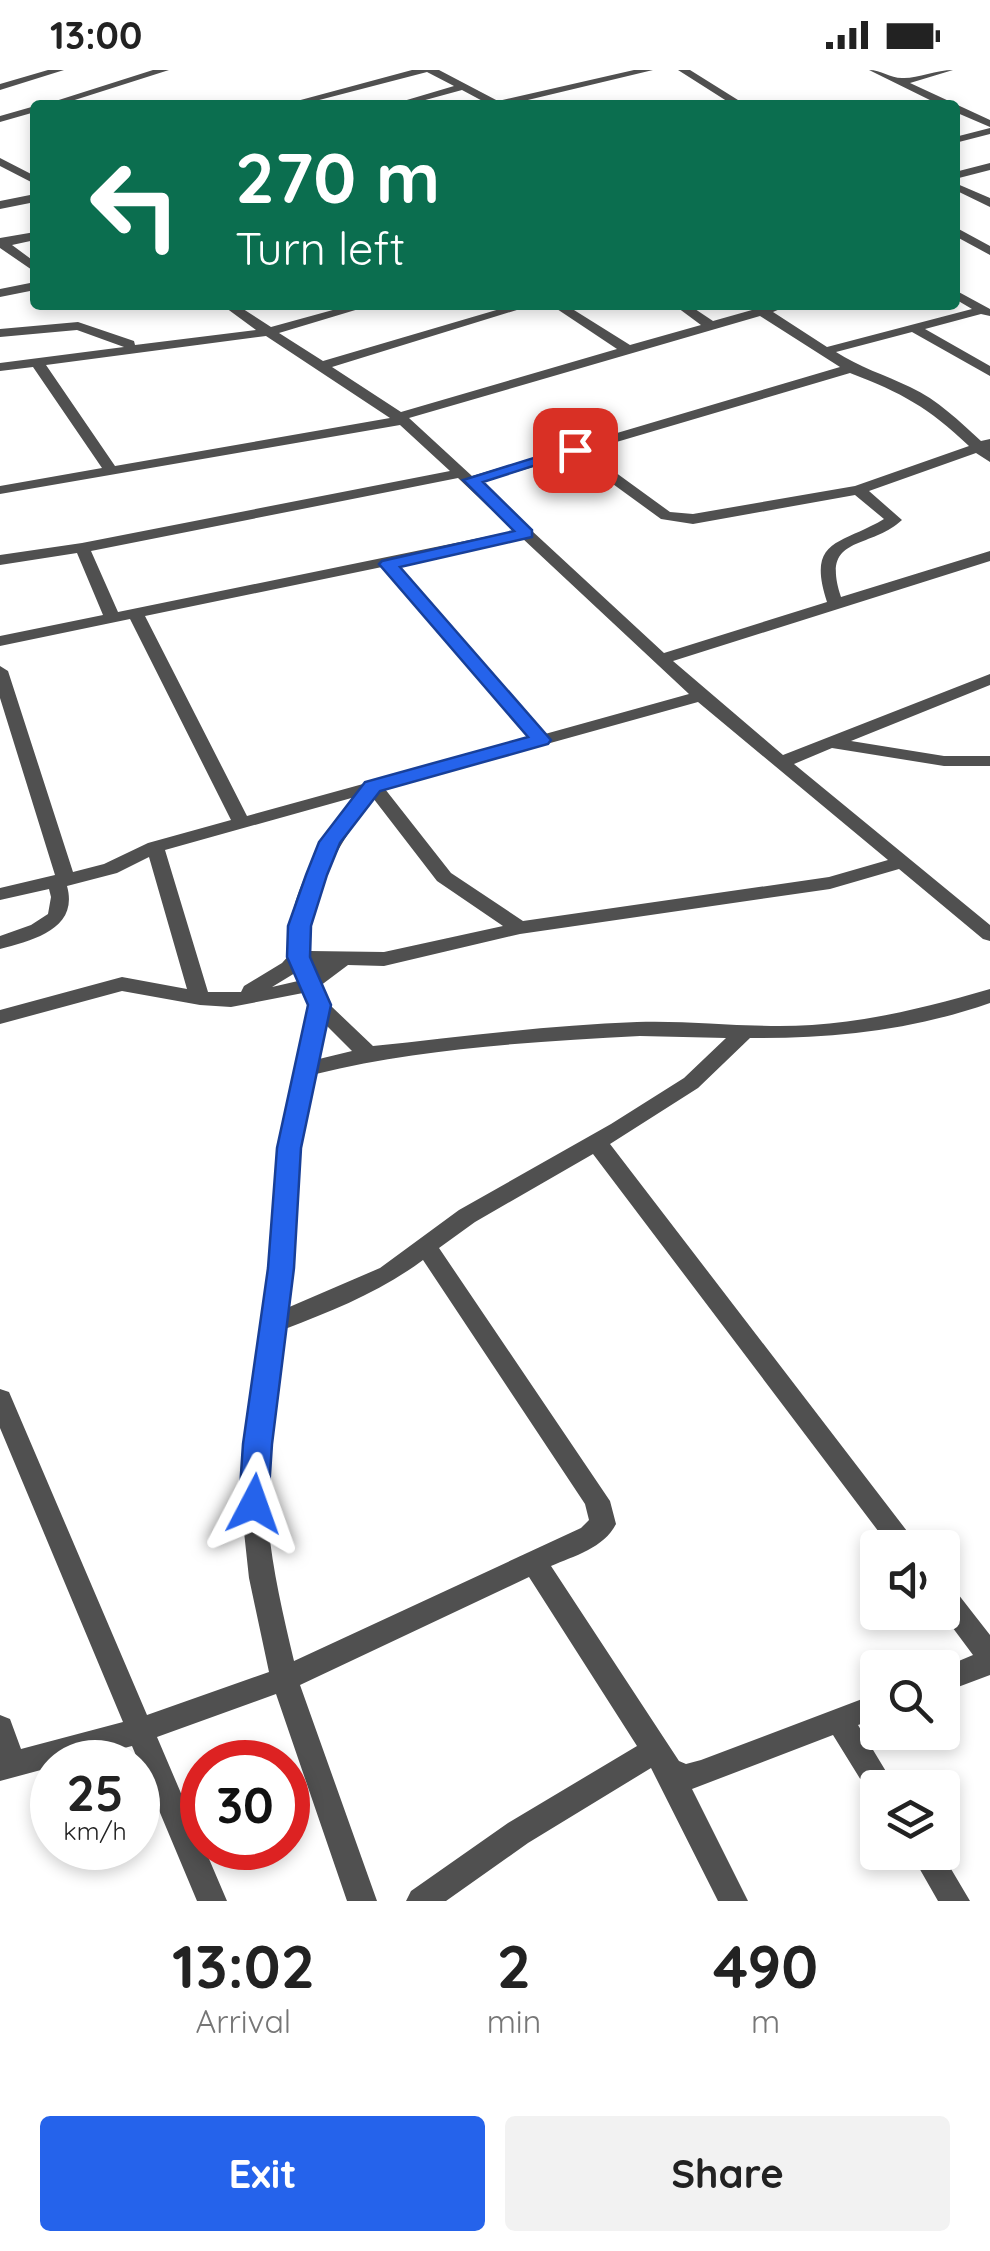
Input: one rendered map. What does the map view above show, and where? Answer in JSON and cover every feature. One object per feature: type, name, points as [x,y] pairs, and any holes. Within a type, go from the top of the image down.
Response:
[{"type":"street","points":[[0,87],[59,70]]},
{"type":"street","points":[[65,100],[164,70]]},
{"type":"street","points":[[306,100],[427,70],[488,100]]},
{"type":"street","points":[[519,100],[648,70]]},
{"type":"street","points":[[683,70],[733,100]]},
{"type":"street","points":[[874,70],[939,100]]},
{"type":"street","points":[[900,82],[948,70]]},
{"type":"street","points":[[31,78],[47,84]]},
{"type":"street","points":[[414,100],[463,87]]},
{"type":"street","points":[[62,90],[78,96]]},
{"type":"street","points":[[0,119],[30,110]]},
{"type":"street","points":[[960,111],[990,128]]},
{"type":"street","points":[[960,138],[990,128]]},
{"type":"street","points":[[0,161],[30,178]]},
{"type":"street","points":[[960,175],[990,166]]},
{"type":"street","points":[[960,188],[990,203]]},
{"type":"street","points":[[0,205],[30,199]]},
{"type":"street","points":[[960,234],[983,249]]},
{"type":"street","points":[[1,242],[30,237]]},
{"type":"street","points":[[1,242],[30,264]]},
{"type":"street","points":[[0,294],[30,287]]},
{"type":"street","points":[[960,297],[986,312]]},
{"type":"street","points":[[235,310],[401,418],[701,696],[990,935]]},
{"type":"street","points":[[0,367],[268,332],[348,310]]},
{"type":"street","points":[[324,365],[510,310]]},
{"type":"street","points":[[565,310],[628,350]]},
{"type":"street","points":[[688,310],[712,326]]},
{"type":"street","points":[[0,490],[401,418],[712,326],[752,310]]},
{"type":"street","points":[[760,310],[851,368],[920,398],[986,450]]},
{"type":"street","points":[[825,352],[986,312]]},
{"type":"street","points":[[0,333],[78,326],[126,344],[160,345]]},
{"type":"street","points":[[914,328],[990,372]]},
{"type":"street","points":[[36,361],[112,472]]},
{"type":"street","points":[[0,560],[467,477],[575,450],[851,368]]},
{"type":"street","points":[[575,450],[666,516],[679,519],[858,490],[986,450]]},
{"type":"street","points":[[836,606],[826,581],[834,548],[894,520],[858,490]]},
{"type":"street","points":[[0,641],[526,534]]},
{"type":"street","points":[[82,548],[112,617]]},
{"type":"street","points":[[661,659],[990,556]]},
{"type":"street","points":[[388,564],[541,740]]},
{"type":"street","points":[[134,613],[241,823]]},
{"type":"street","points":[[0,671],[64,901],[61,913],[48,924],[0,942]]},
{"type":"street","points":[[782,762],[990,679]]},
{"type":"street","points":[[0,894],[110,869],[155,847],[701,696]]},
{"type":"street","points":[[830,743],[944,762],[990,761]]},
{"type":"street","points":[[372,786],[444,876],[520,928]]},
{"type":"street","points":[[368,1054],[320,1005],[298,957],[300,926],[330,842],[372,786]]},
{"type":"street","points":[[155,847],[200,998]]},
{"type":"street","points":[[230,1000],[264,985],[298,957],[384,958],[520,928],[830,883],[904,862]]},
{"type":"street","points":[[0,1017],[122,984],[230,1000],[310,984],[340,960]]},
{"type":"street","points":[[306,1069],[368,1054],[561,1033],[640,1029],[810,1032],[877,1024],[955,1008],[990,996]]},
{"type":"street","points":[[320,1005],[289,1148],[254,1504],[262,1578],[284,1679],[362,1901]]},
{"type":"street","points":[[274,1323],[388,1274],[466,1216],[691,1083],[743,1033]]},
{"type":"street","points":[[596,1142],[894,1530]]},
{"type":"street","points":[[0,1728],[6,1768],[142,1730],[284,1679],[590,1536],[602,1524],[597,1501],[426,1247]]},
{"type":"street","points":[[0,1400],[212,1901]]},
{"type":"street","points":[[534,1562],[662,1761],[733,1901]]},
{"type":"street","points":[[960,1616],[988,1652],[989,1661],[960,1674]]},
{"type":"street","points":[[662,1761],[686,1777],[860,1712]]},
{"type":"street","points":[[839,1720],[871,1770]]},
{"type":"street","points":[[420,1901],[518,1833],[662,1761]]},
{"type":"street","points":[[935,1870],[955,1901]]},
{"type":"route","points":[[254,1504],[281,1268],[289,1148],[320,1005],[298,957],[300,926],[317,875],[330,842],[372,786],[541,740],[388,564],[526,534],[471,480],[575,450]]}]
